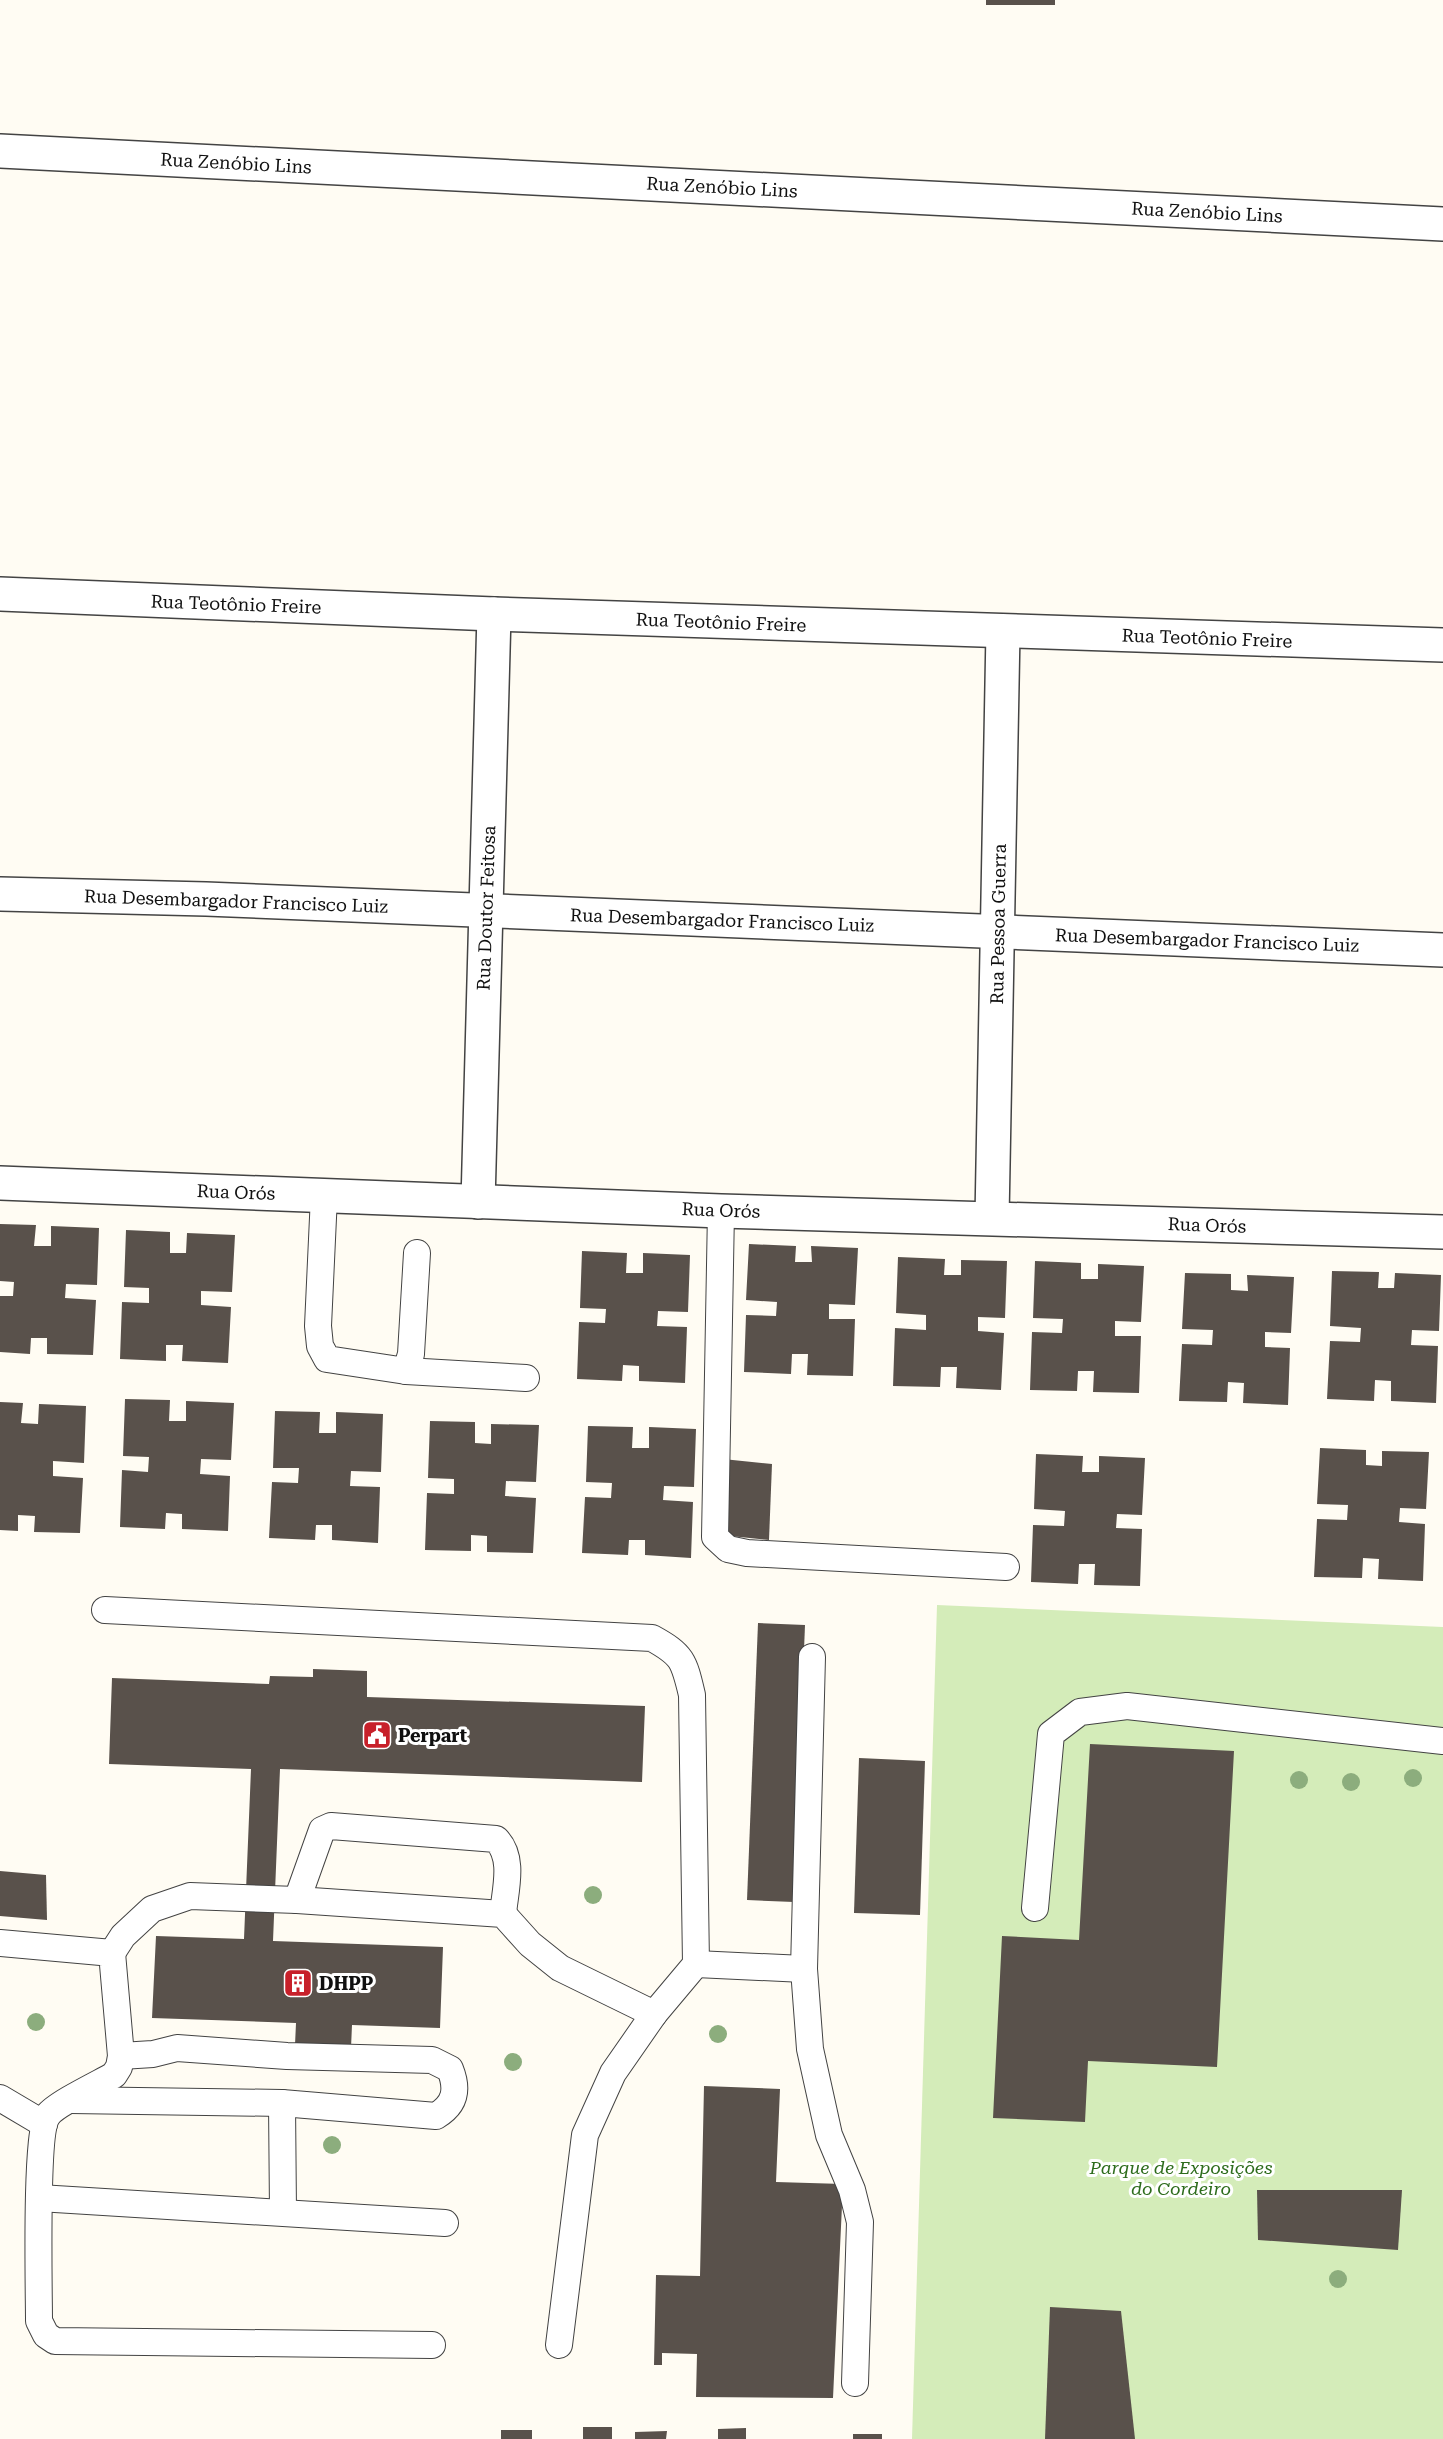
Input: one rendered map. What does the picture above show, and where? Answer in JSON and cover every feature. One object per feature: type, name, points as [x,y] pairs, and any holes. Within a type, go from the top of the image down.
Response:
[{"type":"street","name":"Rua Zenóbio Lins","points":[[0,151],[1443,224]]},
{"type":"street","name":"Rua Teotônio Freire","points":[[0,594],[494,614],[1443,645]]},
{"type":"street","name":"Rua Doutor Feitosa","points":[[478,1202],[494,614]]},
{"type":"street","name":"Rua Pessoa Guerra","points":[[992,1218],[1003,631]]},
{"type":"street","name":"Rua Desembargador Francisco Luiz","points":[[0,894],[206,899],[1443,950]]},
{"type":"street","name":"Rua Orós","points":[[0,1183],[721,1211],[1443,1232]]},
{"type":"lane","points":[[324,1196],[318,1326],[320,1346],[327,1359],[406,1371],[526,1378]]},
{"type":"lane","points":[[721,1211],[715,1537],[728,1549],[747,1553],[1006,1567]]},
{"type":"lane","points":[[406,1371],[411,1354],[417,1253]]},
{"type":"lane","points":[[105,1610],[652,1638],[674,1650],[686,1669],[692,1695],[696,1964],[654,2014],[613,2073],[585,2135],[559,2345]]},
{"type":"lane","points":[[812,1657],[804,1969],[810,2049],[829,2135],[852,2190],[860,2222],[855,2383]]},
{"type":"lane","points":[[1035,1908],[1051,1734],[1080,1712],[1127,1706],[1443,1741]]},
{"type":"lane","points":[[297,1900],[322,1830],[331,1826],[496,1839],[503,1846],[508,1857],[503,1914]]},
{"type":"lane","points":[[432,2345],[55,2341],[46,2335],[39,2321],[39,2198],[44,2124],[52,2111],[114,2075],[119,2067],[121,2056],[112,1953],[123,1936],[152,1909],[189,1896],[297,1900],[503,1914],[530,1944],[560,1968],[654,2014]]},
{"type":"lane","points":[[0,1942],[112,1953]]},
{"type":"lane","points":[[696,1964],[804,1969]]},
{"type":"lane","points":[[71,2100],[282,2103],[436,2116],[446,2110],[453,2096],[455,2083],[450,2069],[432,2061],[286,2056],[177,2048],[153,2054],[121,2056]]},
{"type":"lane","points":[[0,2098],[44,2124]]},
{"type":"lane","points":[[282,2103],[283,2212]]},
{"type":"lane","points":[[39,2198],[445,2223]]},
{"type":"green space","name":"Parque de Exposições do Cordeiro","points":[[937,1605],[1443,1627],[1443,2439],[912,2439]]},
{"type":"building","points":[[986,0],[1055,0],[1055,5],[986,5]]},
{"type":"building","points":[[0,1224],[36,1225],[34,1246],[51,1246],[51,1226],[99,1228],[97,1285],[66,1284],[65,1298],[96,1300],[93,1355],[47,1354],[47,1338],[31,1338],[30,1354],[0,1352],[0,1296],[13,1296],[14,1282],[0,1281]]},
{"type":"building","points":[[126,1230],[170,1232],[170,1253],[186,1253],[187,1233],[235,1235],[232,1292],[201,1291],[201,1305],[231,1307],[228,1363],[182,1361],[183,1345],[166,1345],[166,1361],[120,1359],[122,1302],[149,1303],[149,1288],[124,1287]]},
{"type":"building","points":[[749,1244],[796,1246],[795,1262],[812,1262],[811,1246],[858,1248],[855,1305],[829,1304],[829,1319],[855,1319],[853,1376],[807,1375],[808,1354],[792,1354],[791,1374],[744,1372],[746,1315],[776,1316],[777,1302],[746,1300]]},
{"type":"building","points":[[582,1251],[627,1253],[626,1273],[643,1273],[643,1253],[690,1255],[688,1312],[658,1311],[657,1326],[687,1327],[685,1383],[639,1381],[639,1366],[623,1365],[622,1381],[577,1379],[579,1322],[605,1323],[606,1309],[580,1308]]},
{"type":"building","points":[[898,1257],[945,1259],[944,1275],[961,1275],[961,1260],[1007,1261],[1005,1318],[978,1317],[978,1331],[1004,1333],[1001,1390],[956,1388],[957,1367],[941,1367],[940,1387],[893,1386],[895,1328],[926,1330],[926,1315],[896,1313]]},
{"type":"building","points":[[1035,1261],[1081,1263],[1081,1279],[1098,1279],[1098,1264],[1144,1266],[1141,1322],[1115,1321],[1115,1336],[1141,1336],[1139,1393],[1093,1392],[1094,1371],[1078,1371],[1077,1391],[1030,1390],[1032,1332],[1062,1333],[1063,1319],[1033,1318]]},
{"type":"building","points":[[1332,1271],[1379,1272],[1378,1288],[1394,1288],[1395,1273],[1441,1275],[1439,1331],[1412,1330],[1411,1345],[1438,1346],[1436,1403],[1391,1401],[1391,1381],[1375,1380],[1374,1401],[1327,1399],[1330,1341],[1360,1342],[1361,1328],[1330,1326]]},
{"type":"building","points":[[1185,1273],[1231,1274],[1231,1290],[1248,1291],[1247,1275],[1294,1277],[1291,1333],[1265,1332],[1265,1347],[1290,1348],[1288,1405],[1243,1403],[1244,1383],[1228,1382],[1227,1402],[1179,1401],[1182,1344],[1212,1345],[1213,1330],[1182,1329]]},
{"type":"building","points":[[125,1399],[170,1400],[169,1421],[186,1421],[186,1401],[234,1403],[231,1460],[201,1459],[200,1474],[230,1476],[228,1531],[182,1529],[182,1514],[166,1513],[165,1529],[120,1527],[122,1470],[148,1472],[149,1457],[123,1456]]},
{"type":"building","points":[[0,1402],[23,1403],[21,1423],[38,1424],[39,1404],[86,1406],[84,1463],[53,1461],[53,1476],[83,1478],[80,1533],[34,1532],[35,1516],[18,1515],[18,1531],[0,1530]]},
{"type":"building","points":[[275,1411],[320,1412],[319,1433],[336,1433],[336,1412],[383,1414],[381,1472],[351,1471],[350,1486],[380,1487],[378,1543],[332,1540],[332,1525],[316,1525],[315,1540],[269,1538],[272,1482],[298,1483],[299,1468],[273,1468]]},
{"type":"building","points":[[430,1421],[475,1422],[475,1443],[491,1444],[491,1424],[539,1425],[536,1482],[506,1481],[505,1496],[536,1498],[533,1553],[487,1552],[487,1536],[471,1535],[471,1551],[425,1550],[427,1493],[454,1494],[454,1479],[428,1478]]},
{"type":"building","points":[[588,1426],[633,1427],[632,1448],[649,1448],[649,1427],[696,1429],[694,1487],[664,1486],[663,1500],[693,1502],[691,1558],[645,1555],[645,1540],[629,1540],[628,1555],[582,1553],[585,1497],[611,1498],[612,1483],[586,1482]]},
{"type":"building","points":[[1320,1448],[1366,1450],[1366,1465],[1382,1466],[1382,1451],[1429,1452],[1426,1509],[1400,1508],[1399,1522],[1425,1524],[1423,1581],[1378,1579],[1379,1559],[1363,1558],[1362,1578],[1314,1577],[1317,1519],[1347,1520],[1348,1505],[1317,1504]]},
{"type":"building","points":[[1036,1454],[1083,1456],[1082,1472],[1099,1472],[1099,1456],[1145,1458],[1142,1515],[1117,1514],[1116,1528],[1142,1529],[1140,1586],[1094,1585],[1095,1564],[1079,1564],[1078,1584],[1031,1582],[1033,1525],[1064,1526],[1065,1511],[1034,1509]]},
{"type":"building","points":[[723,1459],[772,1464],[769,1540],[721,1535]]},
{"type":"building","points":[[758,1623],[805,1625],[794,1902],[747,1900]]},
{"type":"building","points":[[313,1669],[367,1671],[367,1697],[645,1706],[642,1782],[280,1769],[273,1941],[443,1947],[440,2028],[352,2025],[351,2048],[295,2045],[296,2023],[152,2018],[156,1936],[244,1939],[251,1769],[109,1764],[112,1678],[269,1684],[270,1676],[313,1677]]},
{"type":"building","points":[[1090,1744],[1234,1751],[1217,2067],[1088,2061],[1085,2122],[993,2118],[1002,1936],[1079,1940]]},
{"type":"building","points":[[859,1758],[925,1761],[920,1915],[854,1913]]},
{"type":"building","points":[[0,1871],[46,1875],[47,1920],[0,1916]]},
{"type":"building","points":[[704,2086],[780,2089],[776,2182],[843,2184],[833,2398],[696,2397],[697,2354],[662,2353],[662,2365],[654,2365],[656,2275],[700,2276]]},
{"type":"building","points":[[1257,2190],[1402,2190],[1398,2250],[1258,2240]]},
{"type":"building","points":[[1050,2307],[1121,2311],[1135,2439],[1045,2439]]},
{"type":"building","points":[[583,2427],[612,2427],[612,2439],[583,2439]]},
{"type":"building","points":[[746,2428],[746,2439],[718,2439],[718,2429]]},
{"type":"building","points":[[501,2430],[532,2430],[532,2439],[501,2439]]},
{"type":"building","points":[[667,2431],[666,2439],[635,2439],[635,2432]]},
{"type":"building","points":[[853,2434],[882,2434],[882,2439],[853,2439]]},
{"type":"place","name":"Perpart","points":[[377,1735]]},
{"type":"place","name":"DHPP","points":[[298,1983]]}]
